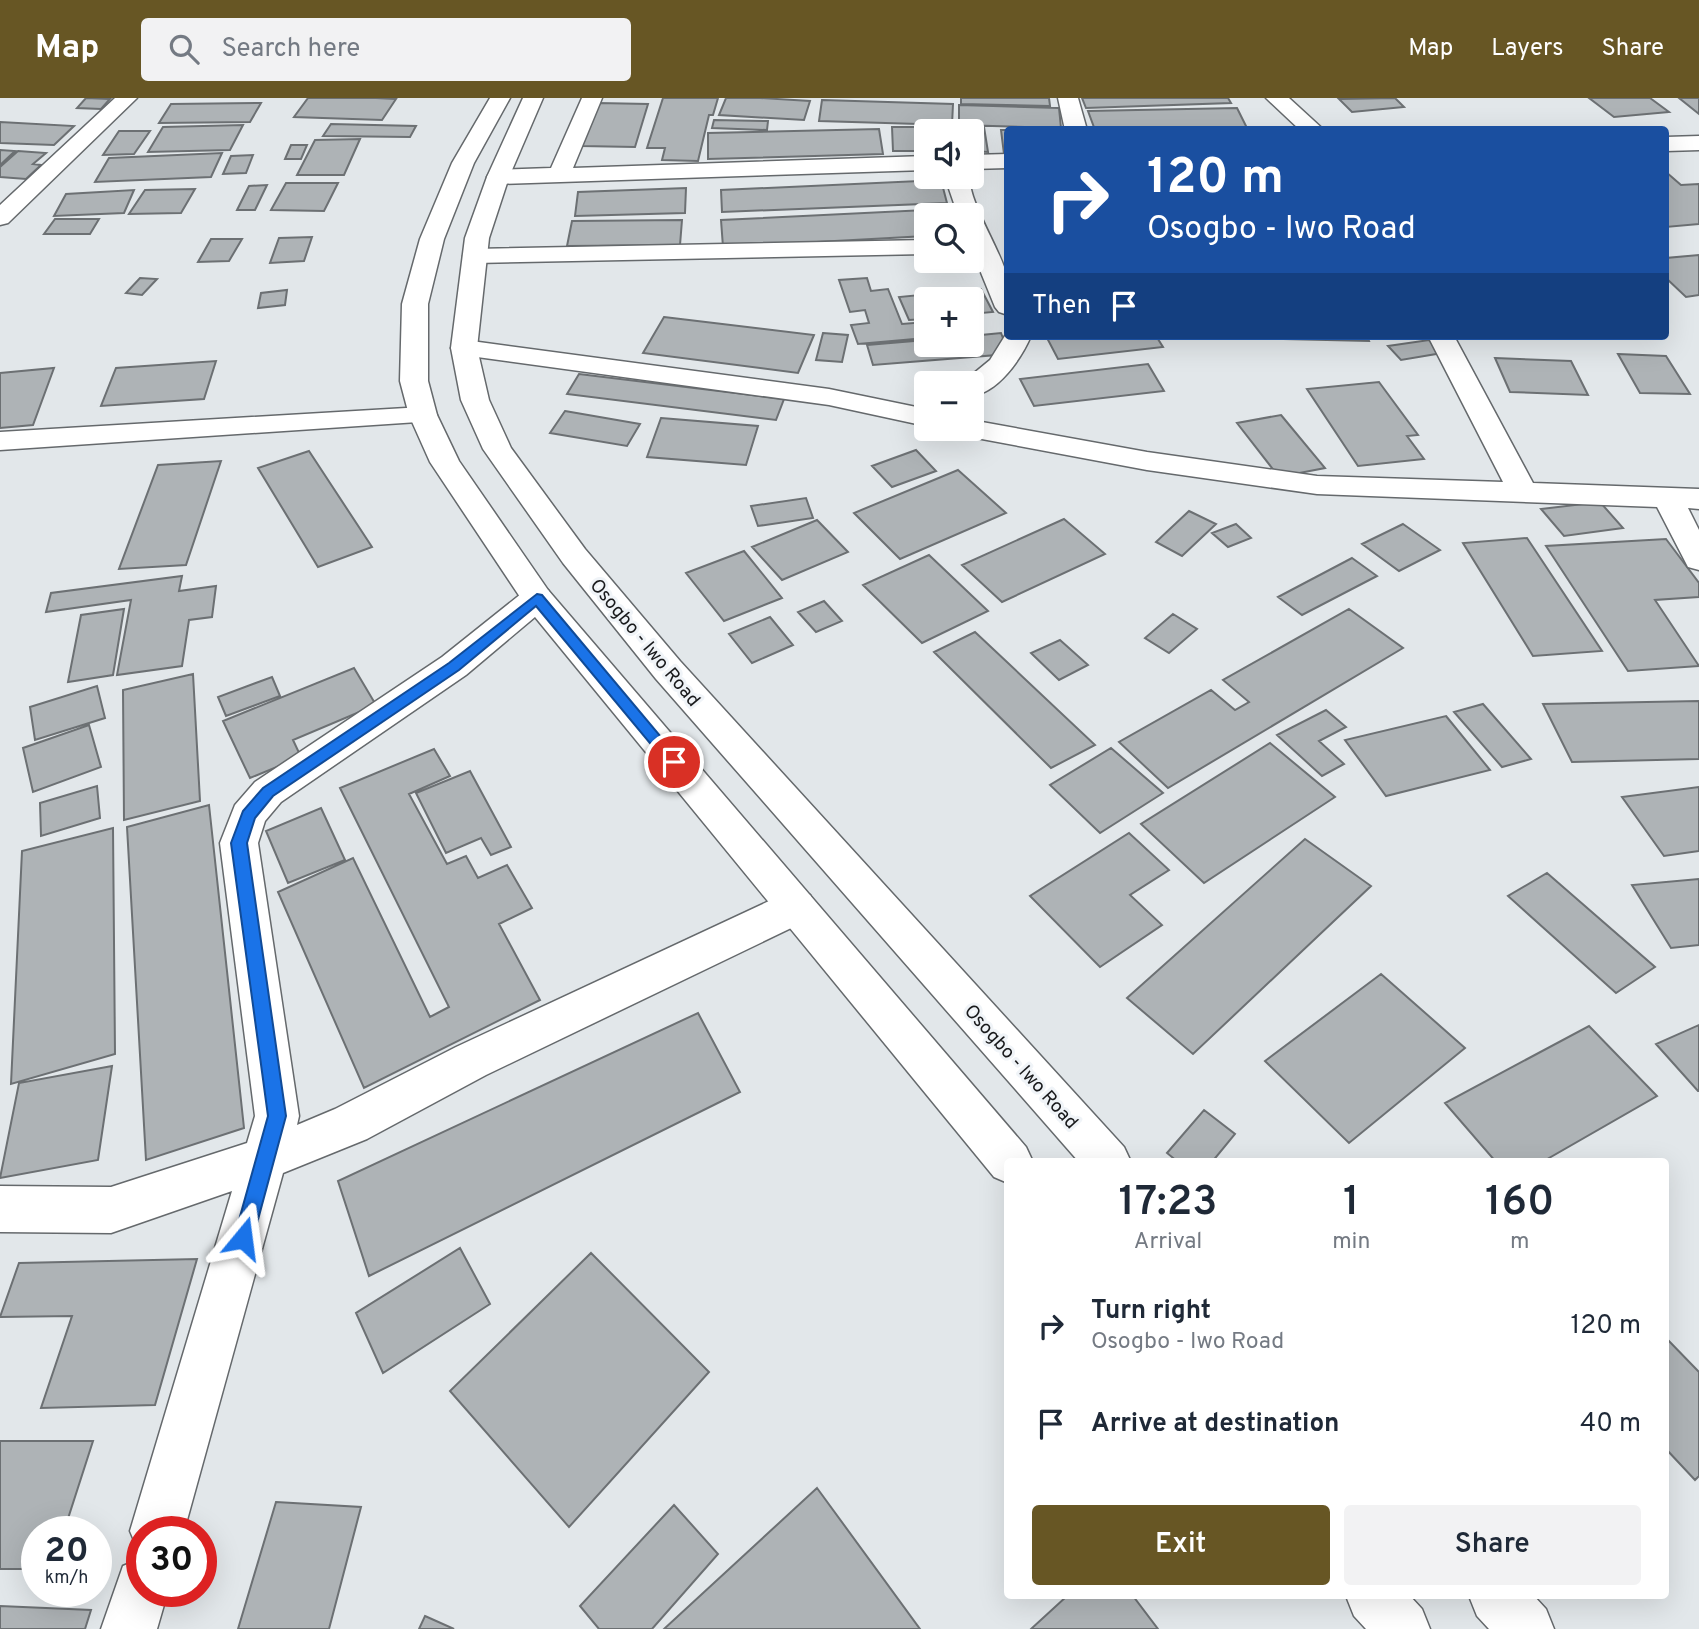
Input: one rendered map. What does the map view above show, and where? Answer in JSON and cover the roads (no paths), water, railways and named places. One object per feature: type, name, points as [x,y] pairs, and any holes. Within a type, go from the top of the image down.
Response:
[{"type":"street","points":[[0,218],[127,98]]},
{"type":"street","points":[[500,98],[463,163],[432,239],[415,304],[414,381],[423,415],[445,462],[537,598],[1007,1158]]},
{"type":"street","name":"Osogbo - Iwo Road","points":[[533,98],[498,177],[477,238],[464,348],[475,401],[497,449],[575,556],[668,670],[1104,1158]]},
{"type":"street","points":[[560,173],[592,98]]},
{"type":"street","points":[[1068,98],[1075,126]]},
{"type":"street","points":[[1276,98],[1309,126]]},
{"type":"street","points":[[1669,144],[1697,145]]},
{"type":"street","points":[[984,162],[1004,161]]},
{"type":"street","points":[[498,177],[914,163]]},
{"type":"street","points":[[475,256],[914,247]]},
{"type":"street","points":[[984,261],[1004,299]]},
{"type":"street","points":[[984,380],[1011,353],[1016,340]]},
{"type":"street","points":[[1443,340],[1523,492]]},
{"type":"street","points":[[464,348],[829,397],[914,415]]},
{"type":"street","points":[[0,441],[423,415]]},
{"type":"street","points":[[984,430],[1147,461],[1317,485],[1699,499]]},
{"type":"street","points":[[1668,499],[1699,560]]},
{"type":"street","points":[[162,1516],[277,1116],[239,843],[248,815],[268,792],[454,666],[537,598]]},
{"type":"street","points":[[0,1209],[111,1210],[267,1158],[351,1124],[471,1060],[796,907]]},
{"type":"street","points":[[1377,1599],[1402,1629]]},
{"type":"street","points":[[1500,1599],[1526,1629]]},
{"type":"street","points":[[129,1629],[136,1607]]}]
